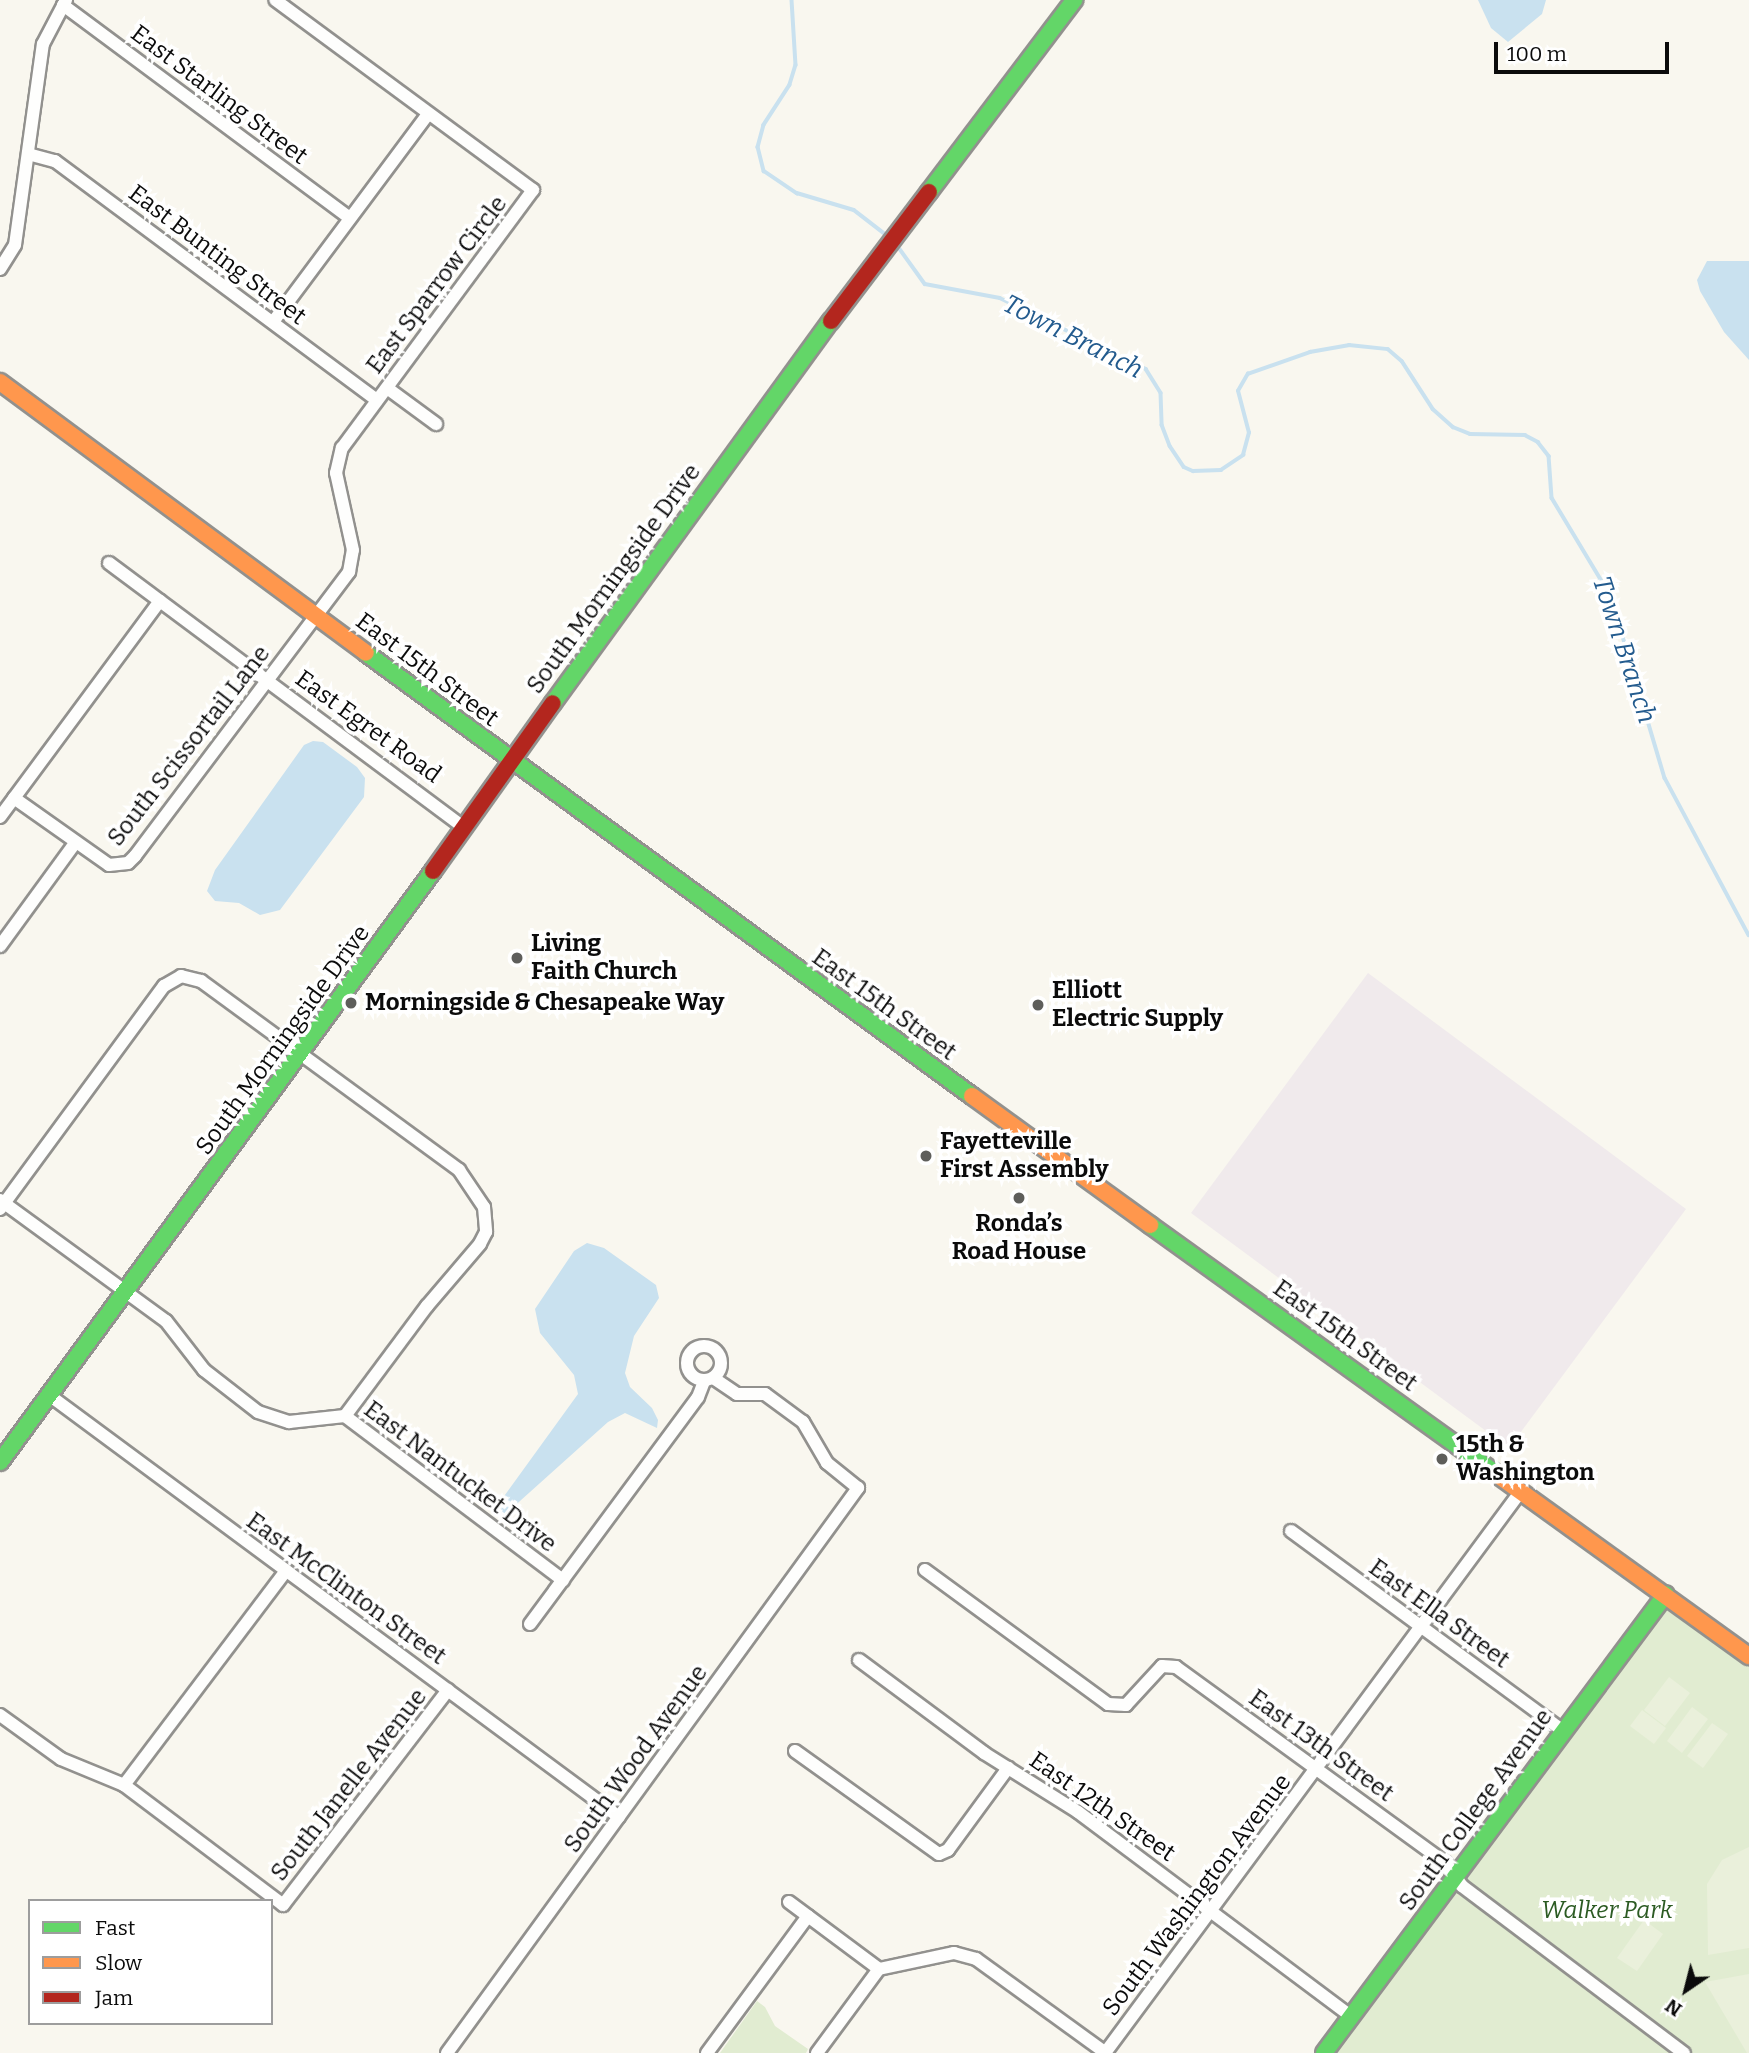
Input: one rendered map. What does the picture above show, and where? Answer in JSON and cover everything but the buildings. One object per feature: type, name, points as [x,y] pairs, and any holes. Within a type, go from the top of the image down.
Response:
[{"type":"street","name":"East Sparrow Circle","points":[[275,0],[533,190],[342,447],[336,473],[354,550],[349,572],[317,616]]},
{"type":"street","name":"South Morningside Drive","points":[[0,1462],[127,1293],[877,259],[1074,0]]},
{"type":"street","points":[[0,269],[15,245],[43,44],[65,3]]},
{"type":"street","name":"East Starling Street","points":[[65,3],[350,218]]},
{"type":"street","points":[[272,323],[428,114]]},
{"type":"street","name":"East Bunting Street","points":[[28,154],[55,161],[377,400]]},
{"type":"street","name":"East 15th Street","points":[[0,382],[512,762],[1749,1656]]},
{"type":"street","points":[[387,388],[436,424]]},
{"type":"street","name":"East Egret Road","points":[[109,563],[465,828]]},
{"type":"street","points":[[0,817],[160,601]]},
{"type":"street","name":"South Scissortail Lane","points":[[14,798],[108,866],[128,863],[317,616]]},
{"type":"street","points":[[0,946],[75,843]]},
{"type":"street","points":[[1,1204],[172,979],[191,976],[201,981],[469,1180],[484,1207],[486,1231],[480,1244],[427,1306],[345,1416]]},
{"type":"street","name":"East Nantucket Drive","points":[[1,1204],[166,1321],[217,1382],[258,1412],[289,1422],[345,1416],[563,1580]]},
{"type":"street","name":"South Wood Avenue","points":[[447,2053],[858,1488],[827,1463],[803,1422],[765,1394],[737,1394],[708,1379],[698,1397],[563,1580]]},
{"type":"street","name":"East McClinton Street","points":[[49,1395],[619,1817]]},
{"type":"street","name":"South Washington Avenue","points":[[1105,2053],[1521,1491]]},
{"type":"street","name":"East Ella Street","points":[[1291,1531],[1563,1731]]},
{"type":"street","name":"East 13th Street","points":[[925,1570],[1108,1704],[1126,1705],[1162,1666],[1176,1667],[1446,1863],[1462,1885],[1684,2053]]},
{"type":"street","points":[[0,1715],[61,1759],[124,1786],[286,1571]]},
{"type":"street","points":[[530,1624],[563,1580]]},
{"type":"street","name":"South College Avenue","points":[[1324,2053],[1666,1594]]},
{"type":"street","name":"East 12th Street","points":[[859,1660],[1008,1768],[1078,1812],[1352,2017]]},
{"type":"street","name":"South Janelle Avenue","points":[[124,1786],[283,1905],[448,1690]]},
{"type":"street","points":[[795,1751],[939,1854],[948,1850],[1008,1768]]},
{"type":"street","points":[[789,1902],[878,1969]]},
{"type":"street","points":[[707,2053],[808,1916]]},
{"type":"street","points":[[817,2053],[878,1969],[965,1954],[1105,2053]]},
{"type":"shaded area","points":[[1368,973],[1686,1209],[1509,1448],[1191,1213]]},
{"type":"green space","name":"Walker Park","points":[[1666,1594],[1749,1656],[1749,2053],[1324,2053]]},
{"type":"green space","points":[[1669,1677],[1690,1693],[1665,1726],[1644,1710]]},
{"type":"green space","points":[[1692,1707],[1708,1719],[1682,1753],[1667,1741]]},
{"type":"green space","points":[[1642,1710],[1666,1728],[1654,1744],[1630,1726]]},
{"type":"green space","points":[[1712,1723],[1728,1734],[1703,1768],[1687,1756]]},
{"type":"green space","points":[[1749,1847],[1749,1948],[1708,1955],[1707,1884],[1722,1860]]},
{"type":"green space","points":[[1644,1920],[1663,1934],[1637,1971],[1617,1958]]},
{"type":"green space","points":[[1749,1974],[1749,2053],[1747,2053],[1705,1982]]},
{"type":"green space","points":[[757,2001],[765,2007],[775,2026],[808,2049],[806,2053],[720,2053]]},
{"type":"water","points":[[1478,0],[1546,0],[1542,14],[1508,42],[1491,28]]},
{"type":"water","points":[[1707,261],[1749,261],[1749,360],[1724,332],[1700,291],[1697,280]]},
{"type":"water","points":[[313,741],[323,742],[357,767],[365,778],[364,797],[280,910],[260,915],[239,903],[215,901],[207,891],[215,870],[304,745]]},
{"type":"water","points":[[587,1243],[604,1248],[656,1285],[659,1298],[634,1336],[625,1373],[630,1387],[652,1408],[658,1420],[657,1428],[625,1413],[608,1422],[501,1518],[494,1510],[578,1394],[574,1375],[540,1333],[535,1309],[574,1251]]},
{"type":"waterway","name":"Town Branch","points":[[792,0],[796,65],[790,85],[764,125],[758,147],[764,171],[797,193],[854,210],[889,237]]},
{"type":"waterway","name":"Town Branch","points":[[897,245],[925,284],[1000,298],[1146,369],[1161,393],[1162,425],[1170,446],[1184,467],[1193,471],[1221,470],[1243,455],[1249,433],[1238,391],[1248,374],[1310,352],[1349,345],[1388,349],[1402,361],[1433,409],[1453,427],[1470,434],[1525,435],[1538,442],[1549,456],[1552,498],[1611,596],[1665,778],[1749,935]]},
{"type":"traffic: fast","points":[[929,192],[1074,0]]},
{"type":"traffic: fast","points":[[553,703],[831,321]]},
{"type":"traffic: fast","points":[[366,653],[972,1096]]},
{"type":"traffic: fast","points":[[0,1462],[433,871]]},
{"type":"traffic: fast","points":[[1150,1225],[1499,1476]]},
{"type":"traffic: fast","points":[[1324,2053],[1666,1594]]},
{"type":"traffic: slow","points":[[0,382],[366,653]]},
{"type":"traffic: slow","points":[[972,1096],[1150,1225]]},
{"type":"traffic: slow","points":[[1499,1476],[1749,1656]]},
{"type":"traffic: jam","points":[[831,321],[929,192]]},
{"type":"traffic: jam","points":[[433,871],[553,703]]},
{"type":"place","name":"Living Faith Church","points":[[517,958]]},
{"type":"place","name":"Morningside & Chesapeake Way","points":[[351,1003]]},
{"type":"place","name":"Elliott Electric Supply","points":[[1038,1005]]},
{"type":"place","name":"Fayetteville First Assembly","points":[[926,1156]]},
{"type":"place","name":"Ronda’s Road House","points":[[1019,1198]]},
{"type":"place","name":"15th & Washington","points":[[1442,1459]]}]
